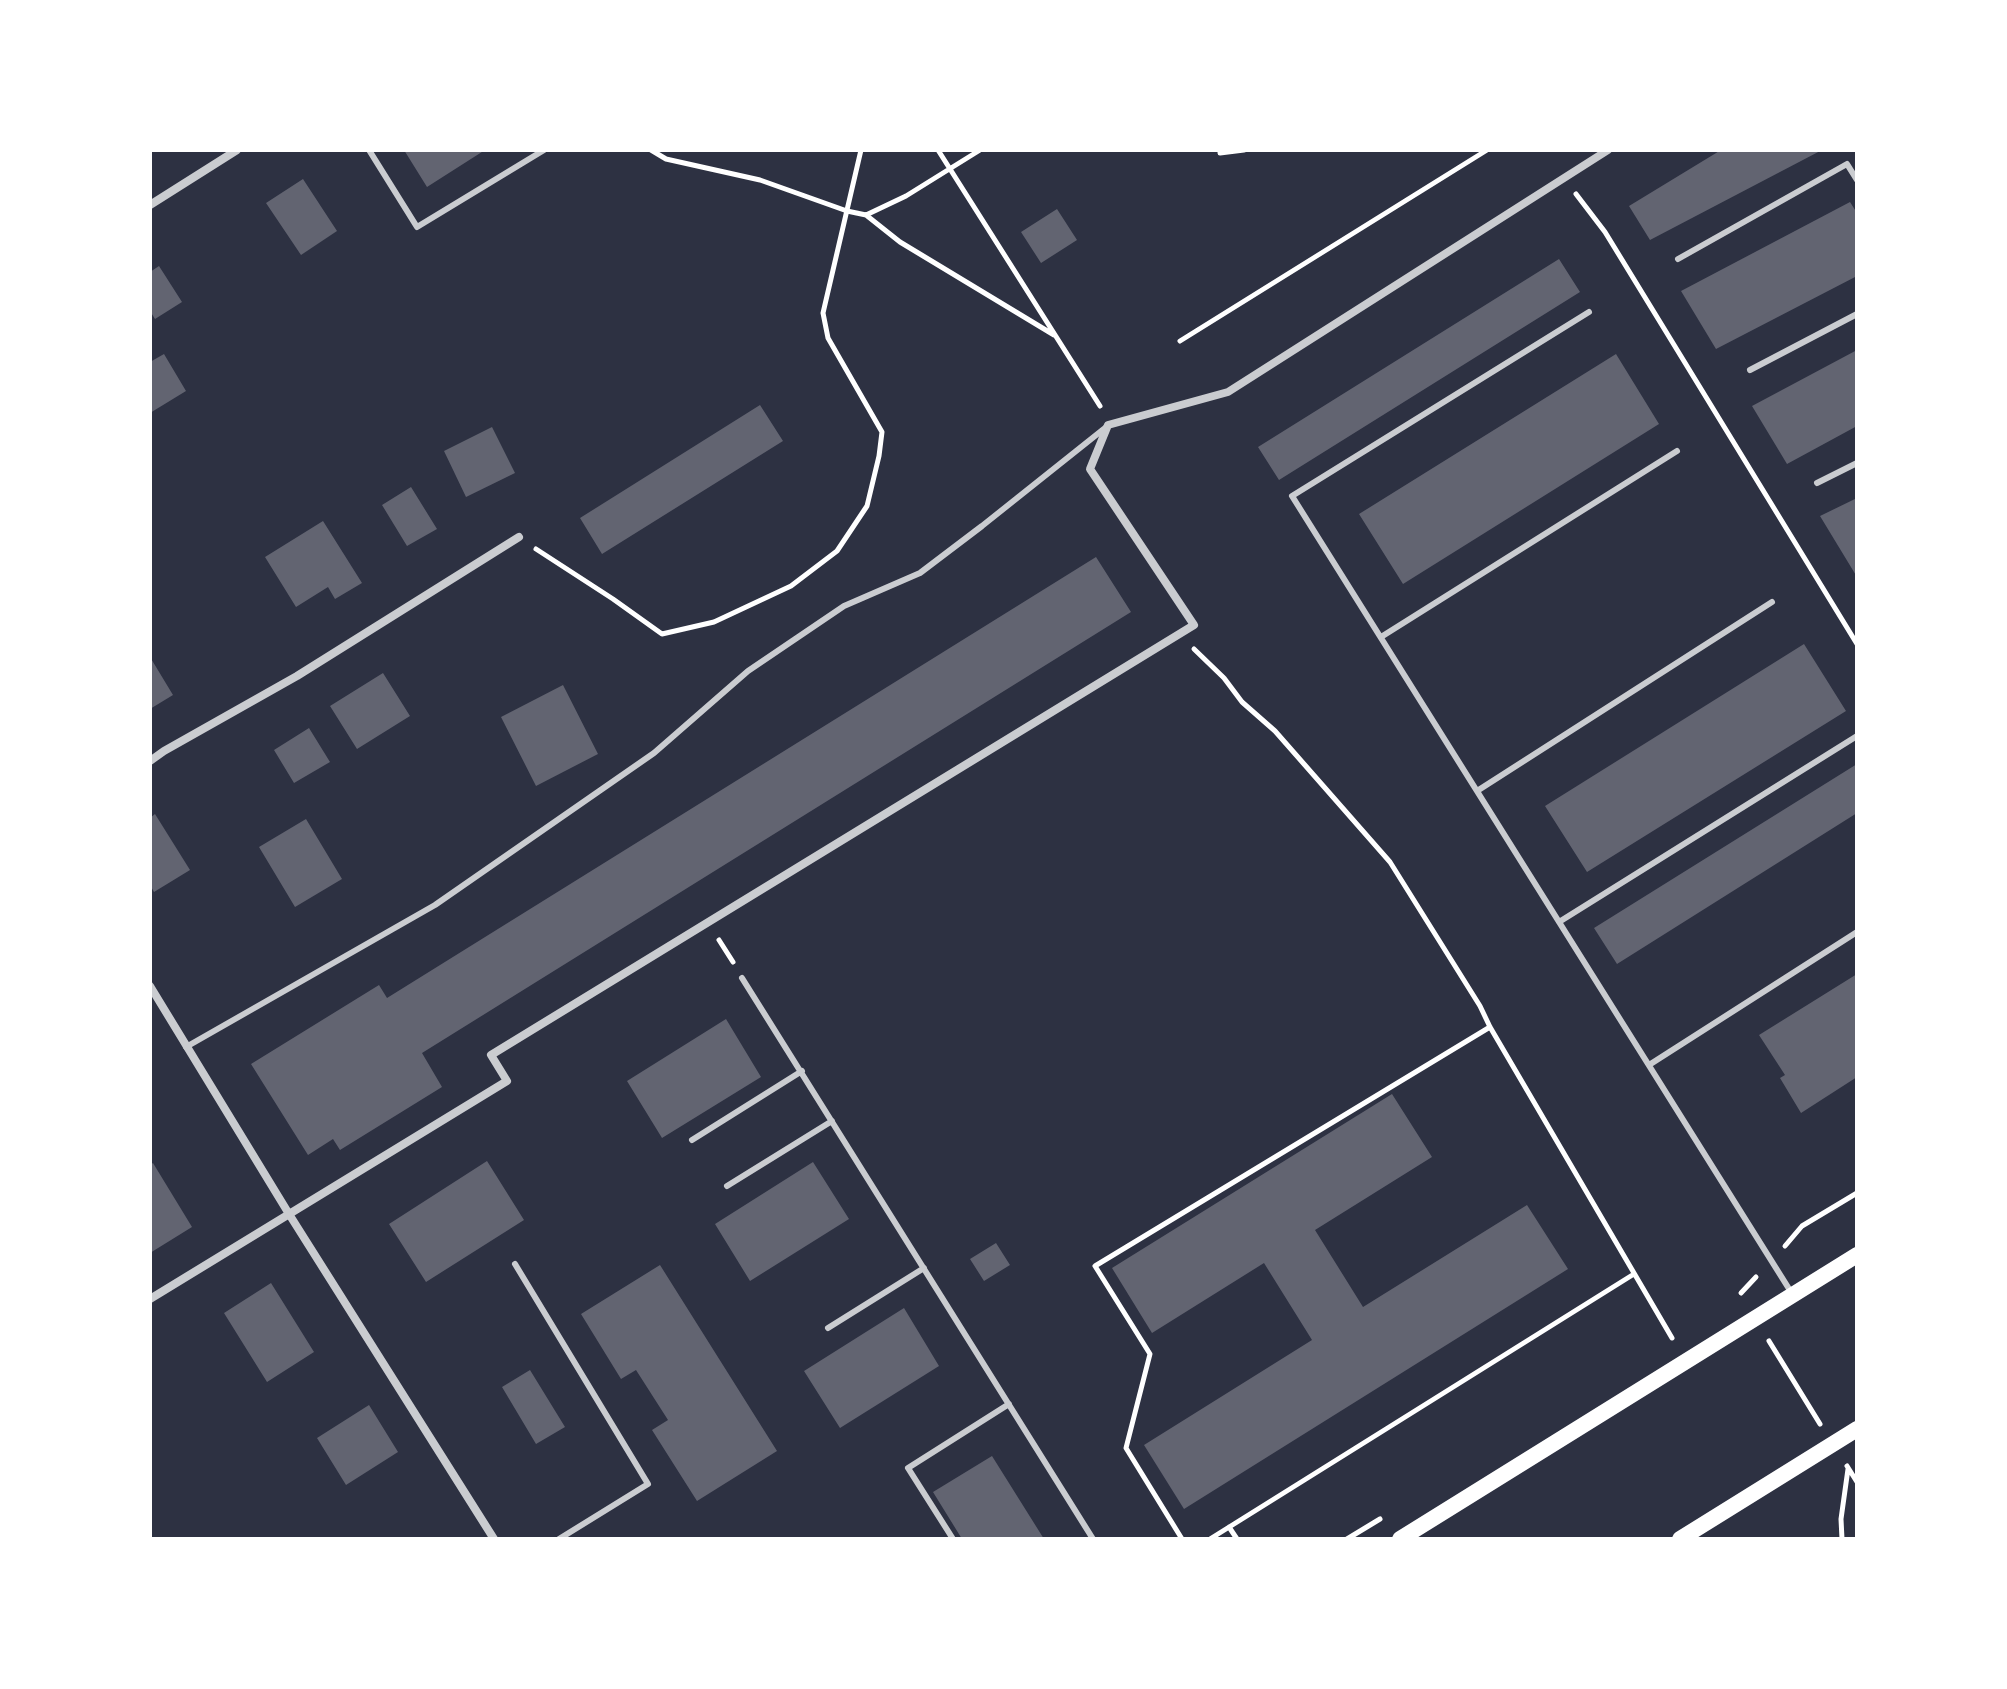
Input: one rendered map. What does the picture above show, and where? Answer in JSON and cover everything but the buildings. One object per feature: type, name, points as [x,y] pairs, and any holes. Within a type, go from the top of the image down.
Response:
[{"type":"main road","points":[[1400,1539],[1857,1255]]},
{"type":"main road","points":[[1680,1539],[1857,1429]]},
{"type":"street","points":[[150,205],[237,150]]},
{"type":"street","points":[[150,1299],[507,1081],[491,1055],[1194,625],[1090,469],[1108,425],[1228,392],[1608,150]]},
{"type":"street","points":[[150,761],[297,676],[519,537]]},
{"type":"street","points":[[150,986],[289,1214],[494,1539]]},
{"type":"lane","points":[[369,150],[417,227],[544,150]]},
{"type":"lane","points":[[1678,259],[1847,164],[1857,180]]},
{"type":"lane","points":[[1589,312],[1292,496],[1793,1295]]},
{"type":"lane","points":[[1750,370],[1857,314]]},
{"type":"lane","points":[[186,1047],[435,905],[654,753],[748,671],[844,606],[920,573],[1108,425]]},
{"type":"lane","points":[[1381,637],[1677,451]]},
{"type":"lane","points":[[1817,483],[1857,463]]},
{"type":"lane","points":[[1477,791],[1772,602]]},
{"type":"lane","points":[[1559,922],[1857,736]]},
{"type":"lane","points":[[1649,1065],[1857,932]]},
{"type":"lane","points":[[742,978],[1093,1539]]},
{"type":"lane","points":[[692,1140],[802,1071]]},
{"type":"lane","points":[[727,1186],[832,1121]]},
{"type":"lane","points":[[515,1264],[648,1484],[559,1539]]},
{"type":"lane","points":[[828,1328],[924,1268]]},
{"type":"lane","points":[[953,1539],[908,1468],[1009,1404]]},
{"type":"path","points":[[651,150],[666,159],[760,180],[866,215],[900,242],[1055,335]]},
{"type":"path","points":[[519,537],[662,634],[714,622],[791,586],[837,551],[867,506],[882,432],[828,338],[823,313],[861,150]]},
{"type":"path","points":[[938,150],[1099,405],[1108,425]]},
{"type":"path","points":[[866,215],[906,196],[980,150]]},
{"type":"path","points":[[1220,153],[1244,150]]},
{"type":"path","points":[[1180,341],[1487,150]]},
{"type":"path","points":[[1564,178],[1605,232],[1857,644]]},
{"type":"path","points":[[1179,635],[1224,678],[1242,702],[1275,731],[1390,862],[1480,1006],[1672,1338],[1684,1331]]},
{"type":"path","points":[[1182,1539],[1126,1448],[1150,1354],[1095,1266],[1490,1027]]},
{"type":"path","points":[[1857,1193],[1802,1226],[1740,1295],[1857,1482]]},
{"type":"path","points":[[1210,1539],[1634,1274]]},
{"type":"path","points":[[1842,1539],[1841,1519],[1848,1469]]},
{"type":"path","points":[[1347,1539],[1388,1514]]},
{"type":"path","points":[[1229,1527],[1237,1539]]}]
